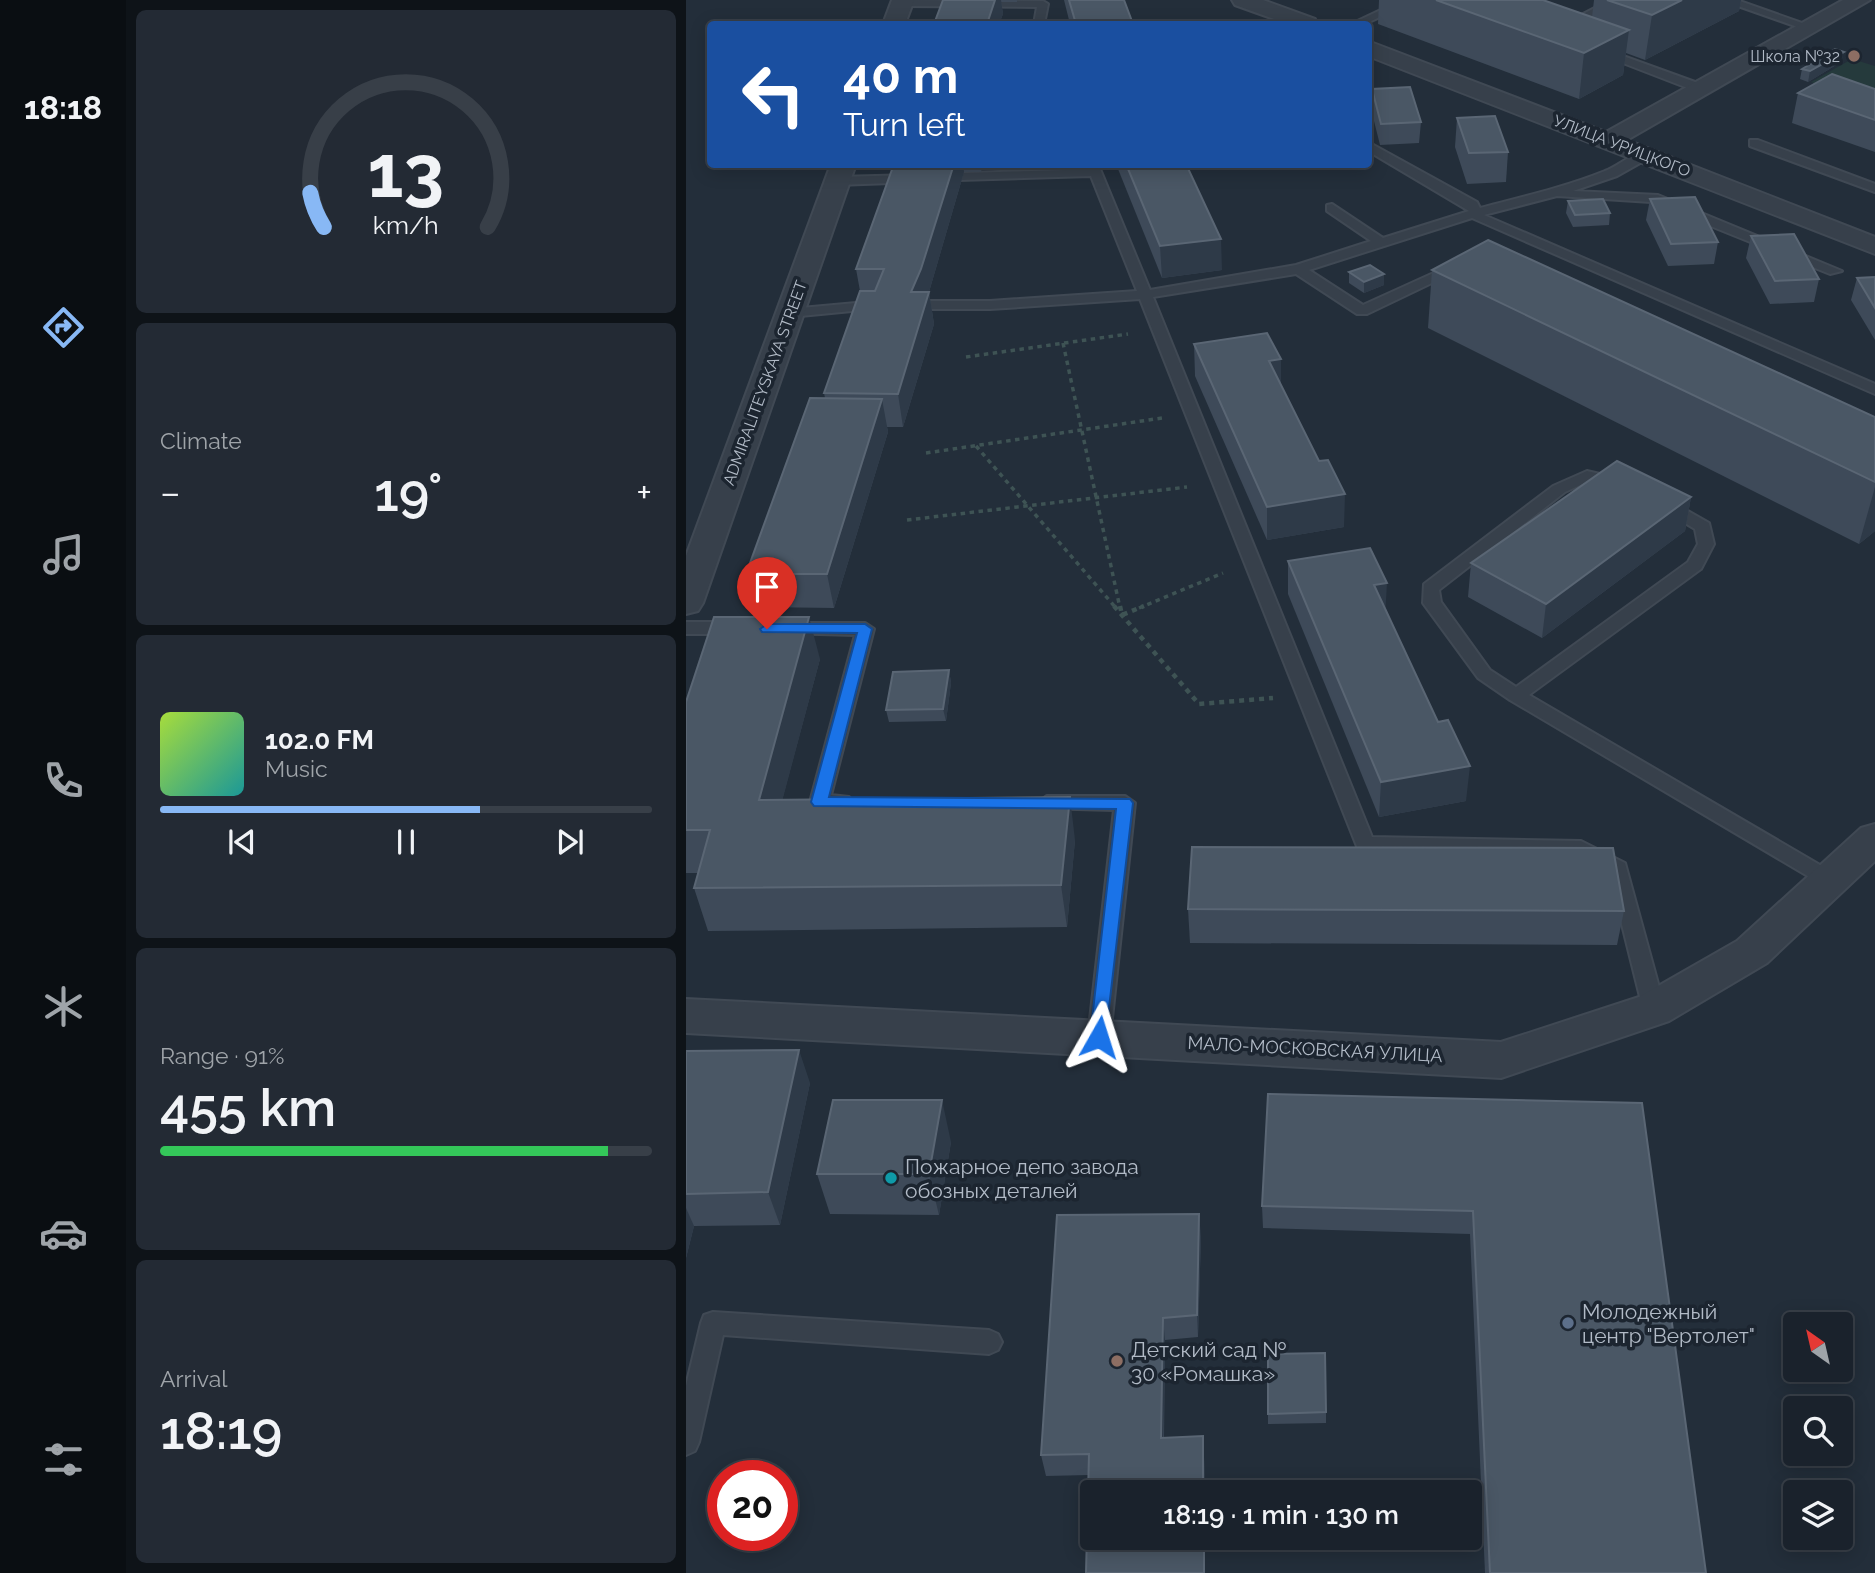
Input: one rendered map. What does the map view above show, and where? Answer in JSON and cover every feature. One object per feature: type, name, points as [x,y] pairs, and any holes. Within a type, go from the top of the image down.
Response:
[{"type":"street","points":[[1243,0],[1299,21]]},
{"type":"street","points":[[1608,141],[1860,0]]},
{"type":"street","points":[[895,21],[902,2]]},
{"type":"street","name":"УЛИЦА УРИЦКОГО","points":[[1372,50],[1875,246]]},
{"type":"street","name":"ADMIRALITEYSKAYA STREET","points":[[686,603],[841,173]]},
{"type":"street","name":"МАЛО-МОСКОВСКАЯ УЛИЦА","points":[[686,1016],[1502,1060],[1654,1009],[1752,952],[1875,838]]},
{"type":"lane","points":[[1364,21],[1411,0]]},
{"type":"lane","points":[[1564,37],[1552,33],[1619,0]]},
{"type":"lane","points":[[1726,0],[1810,28]]},
{"type":"lane","points":[[902,2],[1043,4],[1040,21]]},
{"type":"lane","points":[[1588,47],[1702,89]]},
{"type":"lane","points":[[1754,143],[1875,188]]},
{"type":"lane","points":[[1372,148],[1472,205],[1479,218],[1875,389]]},
{"type":"lane","points":[[926,305],[990,305],[1143,295],[1298,269],[1478,212],[1551,194],[1612,173],[1646,155]]},
{"type":"lane","points":[[964,177],[1096,172],[1365,844],[1581,848],[1618,869],[1654,1009]]},
{"type":"lane","points":[[841,173],[923,178]]},
{"type":"lane","points":[[1551,194],[1653,198],[1835,271]]},
{"type":"lane","points":[[1332,208],[1381,242]]},
{"type":"lane","points":[[1298,269],[1362,311],[1466,264]]},
{"type":"lane","points":[[790,313],[878,304]]},
{"type":"lane","points":[[1516,696],[1695,565],[1706,544],[1703,527],[1613,479],[1587,476],[1559,489],[1430,588],[1432,603],[1485,674],[1516,696],[1830,880]]},
{"type":"lane","points":[[686,628],[865,629],[820,802],[861,803]]},
{"type":"lane","points":[[1027,803],[1125,803],[1099,1037]]},
{"type":"lane","points":[[686,1442],[713,1323],[989,1342]]},
{"type":"path","points":[[966,357],[1157,330]]},
{"type":"path","points":[[1063,343],[1122,615]]},
{"type":"path","points":[[926,453],[1191,414]]},
{"type":"path","points":[[976,446],[1199,704],[1306,696]]},
{"type":"path","points":[[907,520],[1219,483]]},
{"type":"path","points":[[1122,615],[1251,561]]},
{"type":"green space","points":[[1852,59],[1875,66],[1875,105],[1811,82]]},
{"type":"building","points":[[943,0],[995,0],[988,21],[935,21]]},
{"type":"building","points":[[1069,0],[1124,0],[1132,21],[1075,21]]},
{"type":"building","points":[[1436,0],[1543,0],[1629,30],[1584,53]]},
{"type":"building","points":[[1607,0],[1682,0],[1652,15]]},
{"type":"building","points":[[1835,49],[1844,52],[1810,71],[1802,69]]},
{"type":"building","points":[[1832,74],[1875,89],[1875,120],[1798,93]]},
{"type":"building","points":[[1410,87],[1421,122],[1381,124],[1372,89]]},
{"type":"building","points":[[1495,116],[1508,152],[1469,153],[1457,118]]},
{"type":"building","points":[[893,168],[953,168],[921,269],[911,292],[929,292],[898,394],[824,393],[860,291],[875,291],[884,269],[856,269]]},
{"type":"building","points":[[1128,168],[1188,168],[1221,239],[1160,246]]},
{"type":"building","points":[[1695,197],[1718,242],[1671,244],[1650,199]]},
{"type":"building","points":[[1603,199],[1610,213],[1575,215],[1568,201]]},
{"type":"building","points":[[1794,234],[1819,279],[1775,281],[1751,236]]},
{"type":"building","points":[[1488,240],[1875,417],[1875,482],[1432,270]]},
{"type":"building","points":[[1370,265],[1384,274],[1364,282],[1349,272]]},
{"type":"building","points":[[1875,277],[1875,308],[1857,278]]},
{"type":"building","points":[[1267,333],[1281,359],[1269,361],[1319,461],[1328,460],[1345,494],[1267,507],[1194,344]]},
{"type":"building","points":[[810,398],[882,399],[827,574],[746,574]]},
{"type":"building","points":[[1617,461],[1691,497],[1546,604],[1471,563]]},
{"type":"building","points":[[1370,548],[1387,583],[1374,585],[1438,722],[1448,720],[1470,766],[1381,782],[1288,561]]},
{"type":"building","points":[[714,617],[809,617],[759,800],[1070,797],[1061,885],[694,888],[710,830],[686,830],[686,702]]},
{"type":"building","points":[[949,670],[943,709],[886,710],[893,672]]},
{"type":"building","points":[[1192,847],[1613,848],[1624,911],[1188,909]]},
{"type":"building","points":[[799,1050],[768,1192],[686,1194],[686,1051]]},
{"type":"building","name":"Молодежный центр \"Вертолет\"","points":[[1268,1094],[1642,1103],[1706,1573],[1490,1573],[1473,1211],[1262,1206]]},
{"type":"building","points":[[833,1100],[942,1100],[929,1174],[817,1174]]},
{"type":"building","points":[[1199,1214],[1197,1315],[1163,1318],[1161,1438],[1203,1436],[1203,1480],[1088,1480],[1089,1454],[1041,1455],[1057,1215]]},
{"type":"building","points":[[1325,1353],[1326,1412],[1268,1414],[1268,1354]]},
{"type":"building","points":[[1087,1550],[1204,1550],[1204,1573],[1086,1573]]},
{"type":"place","name":"Школа №32","points":[[1854,56]]},
{"type":"place","name":"Пожарное депо завода обозных деталей","points":[[891,1178]]},
{"type":"place","name":"Молодежный центр \"Вертолет\"","points":[[1568,1323]]},
{"type":"place","name":"Детский сад № 30 «Ромашка»","points":[[1117,1361]]},
{"type":"route","points":[[767,629],[865,629],[820,802],[1125,803],[1099,1037]]}]
